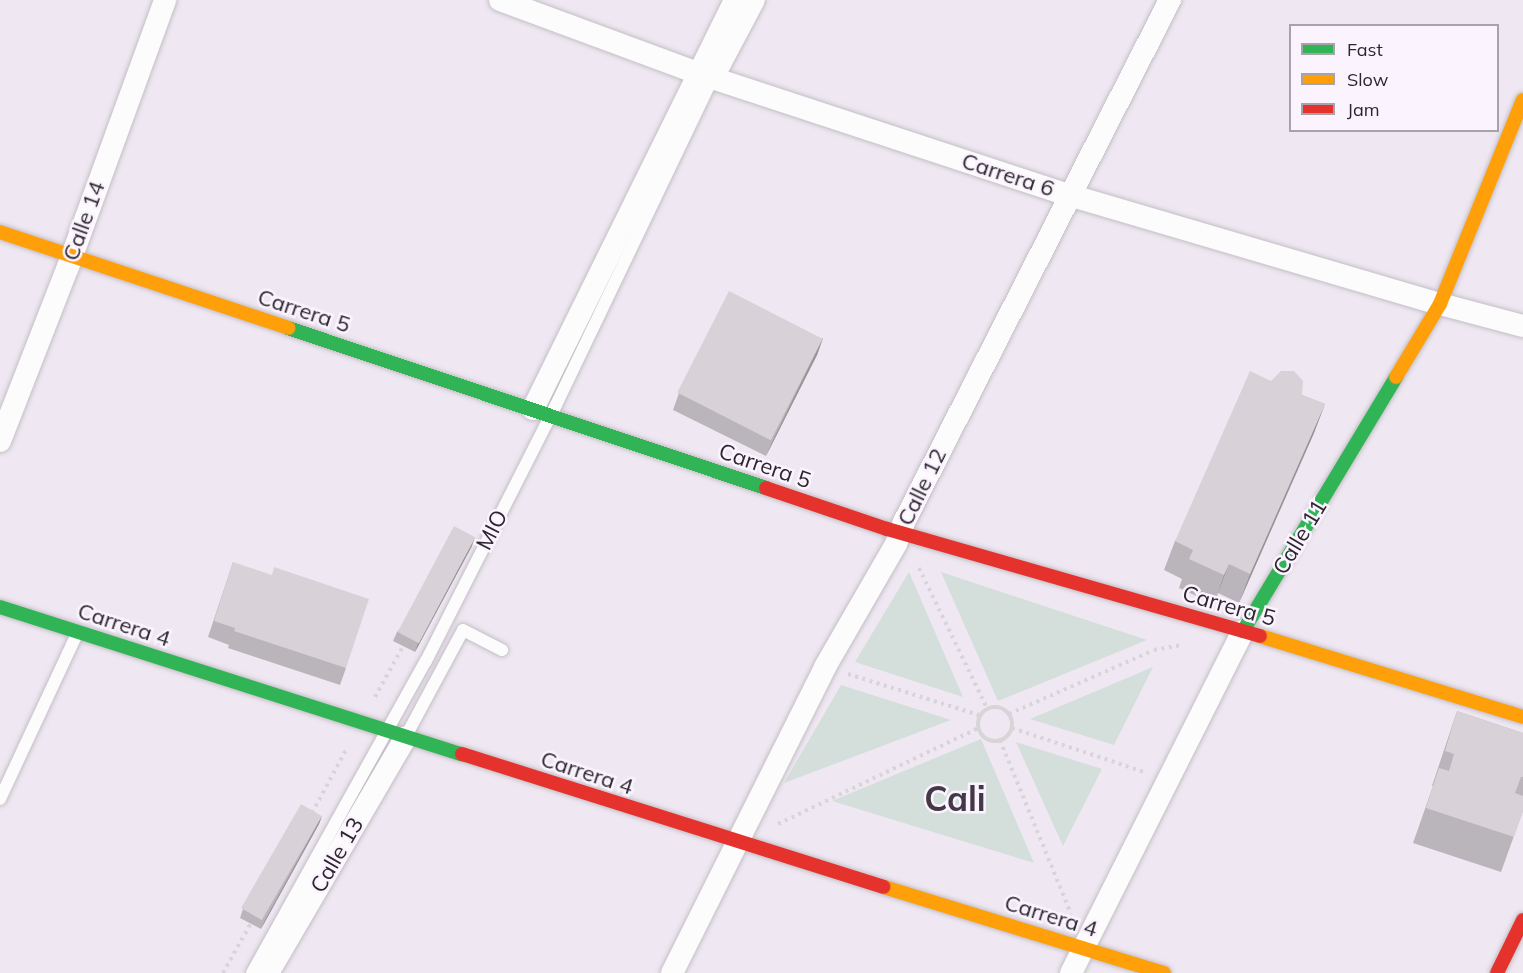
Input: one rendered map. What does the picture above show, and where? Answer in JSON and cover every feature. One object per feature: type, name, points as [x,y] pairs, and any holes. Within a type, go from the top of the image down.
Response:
[{"type":"street","name":"Calle 14","points":[[0,441],[72,255],[165,0]]},
{"type":"street","name":"Carrera 6","points":[[500,0],[1070,195],[1440,304],[1523,326]]},
{"type":"street","points":[[542,412],[735,0]]},
{"type":"street","points":[[704,70],[754,0]]},
{"type":"street","name":"Calle 12","points":[[672,973],[825,667],[900,533],[1170,0]]},
{"type":"street","name":"Calle 11","points":[[1071,973],[1170,781],[1243,632],[1440,304],[1523,100]]},
{"type":"street","name":"Carrera 5","points":[[0,232],[900,533],[1243,632],[1523,717]]},
{"type":"street","name":"Carrera 4","points":[[0,607],[737,842],[1164,973]]},
{"type":"street","name":"Calle 13","points":[[268,973],[397,734]]},
{"type":"street","points":[[1497,973],[1523,920]]},
{"type":"lane","name":"MIO","points":[[252,973],[397,734],[542,412]]},
{"type":"lane","points":[[397,734],[463,630],[502,650]]},
{"type":"lane","points":[[0,800],[78,632]]},
{"type":"path","points":[[915,559],[987,708]]},
{"type":"path","points":[[1009,714],[1154,650],[1188,644]]},
{"type":"path","points":[[370,705],[403,646]]},
{"type":"path","points":[[825,667],[979,715]]},
{"type":"path","points":[[999,707],[1009,714],[1012,728],[1000,740],[990,741],[983,737],[978,728],[979,715],[987,708],[999,707]]},
{"type":"path","points":[[773,826],[978,728]]},
{"type":"path","points":[[1012,728],[1170,781]]},
{"type":"path","points":[[1000,740],[1071,915]]},
{"type":"path","points":[[308,818],[347,747]]},
{"type":"path","points":[[223,973],[251,923]]},
{"type":"shaded area","points":[[909,572],[963,697],[855,662]]},
{"type":"shaded area","points":[[941,572],[1147,640],[998,701]]},
{"type":"shaded area","points":[[1153,667],[1114,745],[1030,719]]},
{"type":"shaded area","points":[[841,685],[951,720],[784,783]]},
{"type":"shaded area","points":[[981,739],[1034,863],[832,801]]},
{"type":"shaded area","points":[[1016,742],[1102,769],[1063,846]]},
{"type":"building","points":[[729,291],[823,339],[771,440],[677,393]]},
{"type":"building","points":[[1250,371],[1271,381],[1281,371],[1294,371],[1303,381],[1302,395],[1325,404],[1250,574],[1229,564],[1224,575],[1189,559],[1193,550],[1175,541]]},
{"type":"building","points":[[454,526],[475,537],[419,643],[398,632]]},
{"type":"building","points":[[233,562],[272,575],[274,567],[369,599],[346,668],[234,631],[235,628],[214,621]]},
{"type":"building","points":[[1457,711],[1523,733],[1523,777],[1515,793],[1523,796],[1523,811],[1514,837],[1426,808],[1439,768],[1449,771],[1454,754],[1445,751]]},
{"type":"building","points":[[301,804],[322,816],[262,920],[241,908]]},
{"type":"traffic: fast","points":[[288,328],[766,488]]},
{"type":"traffic: fast","points":[[1243,631],[1396,377]]},
{"type":"traffic: fast","points":[[0,607],[462,754]]},
{"type":"traffic: slow","points":[[1396,377],[1440,304],[1523,100]]},
{"type":"traffic: slow","points":[[0,232],[288,328]]},
{"type":"traffic: slow","points":[[1260,636],[1523,717]]},
{"type":"traffic: slow","points":[[884,887],[1164,973]]},
{"type":"traffic: jam","points":[[766,488],[887,529],[1260,636]]},
{"type":"traffic: jam","points":[[462,754],[884,887]]},
{"type":"traffic: jam","points":[[1497,973],[1523,920]]},
{"type":"district","name":"Cali","points":[[955,799]]}]
